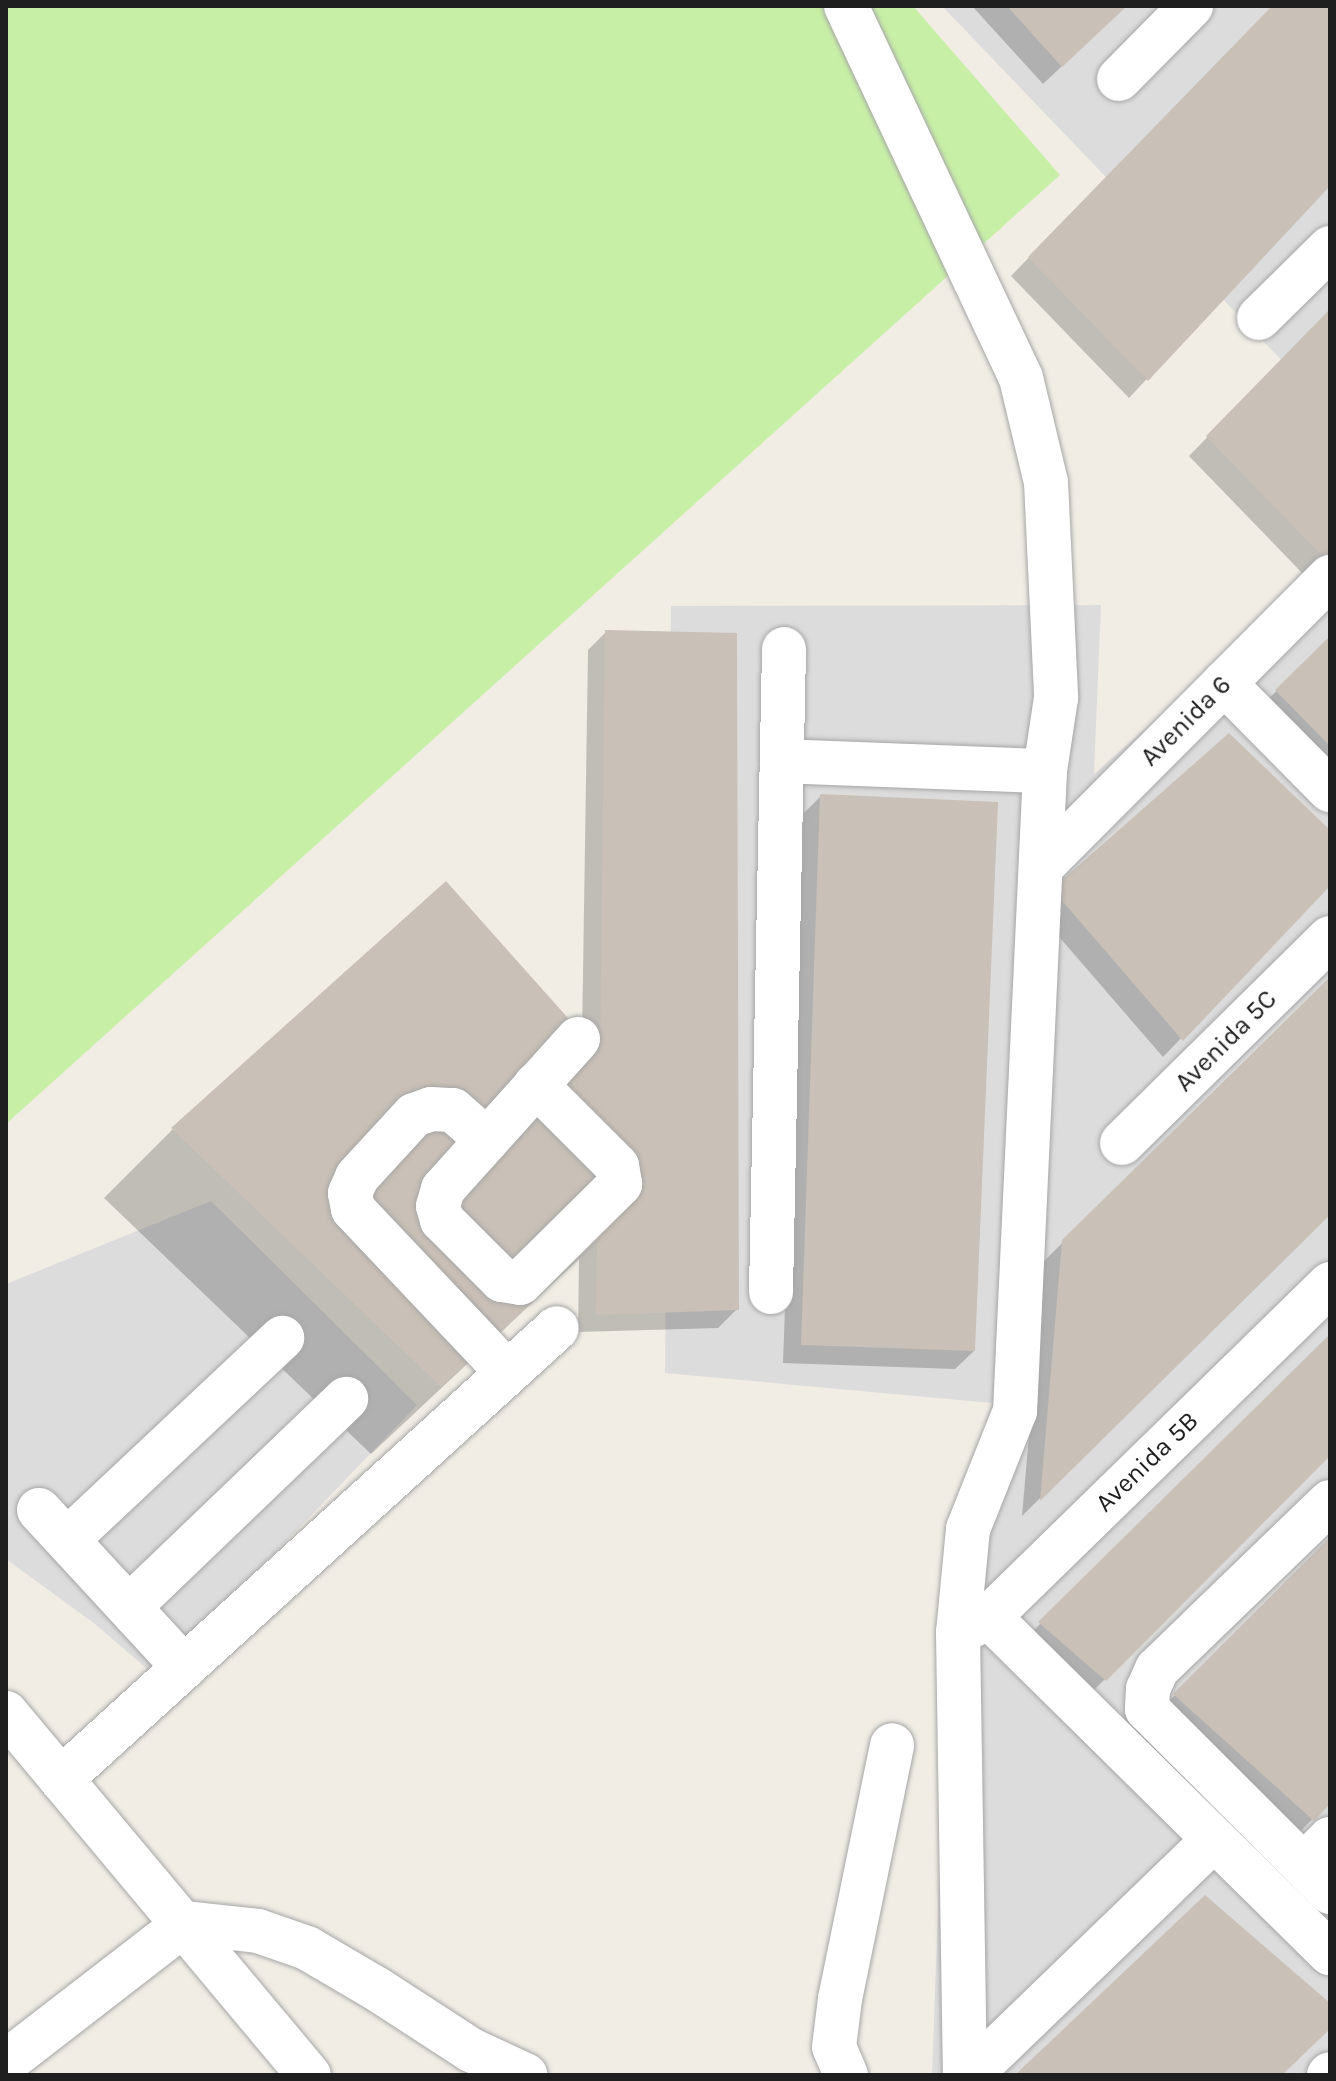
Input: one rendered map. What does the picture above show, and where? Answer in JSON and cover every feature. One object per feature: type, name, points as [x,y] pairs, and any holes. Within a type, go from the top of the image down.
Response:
[{"type":"street","points":[[846,6],[1021,378],[1046,482],[1056,698],[1045,771],[1043,865],[1015,1411],[968,1529],[973,1625],[968,2075]]},
{"type":"street","points":[[1119,79],[1191,6]]},
{"type":"street","points":[[1259,318],[1330,248]]},
{"type":"street","name":"Avenida 6","points":[[1043,865],[1330,577]]},
{"type":"street","points":[[771,1292],[784,649]]},
{"type":"street","points":[[1224,683],[1330,790]]},
{"type":"street","points":[[782,761],[1045,771]]},
{"type":"street","name":"Avenida 5C","points":[[1122,1143],[1330,938]]},
{"type":"street","points":[[536,1085],[617,1166],[620,1184],[520,1283],[502,1280],[442,1220],[438,1206],[443,1189],[536,1085],[578,1039]]},
{"type":"street","points":[[487,1140],[453,1110],[431,1109],[414,1115],[357,1177],[350,1193],[353,1209],[507,1372]]},
{"type":"street","name":"Avenida 5B","points":[[973,1625],[1330,1284]]},
{"type":"street","points":[[61,1779],[557,1328]]},
{"type":"street","points":[[184,1667],[53,1525],[282,1338]]},
{"type":"street","points":[[129,1607],[346,1399]]},
{"type":"street","points":[[1321,1865],[1147,1709],[1148,1689],[1157,1669],[1330,1502]]},
{"type":"street","points":[[973,1625],[1214,1839],[1330,1953]]},
{"type":"street","points":[[6,1713],[186,1923],[309,2075]]},
{"type":"street","points":[[846,2075],[834,2047],[840,1999],[892,1745]]},
{"type":"street","points":[[968,2075],[1214,1839]]},
{"type":"street","points":[[6,2062],[186,1923],[258,1931],[307,1948],[471,2050],[525,2075]]},
{"type":"shaded area","points":[[942,6],[1330,6],[1330,411]]},
{"type":"shaded area","points":[[1330,565],[1330,2075],[932,2075],[951,1545],[992,1403],[665,1373],[671,606],[1101,605],[1094,774]]},
{"type":"shaded area","points":[[211,1201],[417,1405],[176,1656],[153,1674],[95,1624],[6,1559],[6,1284]]},
{"type":"green space","points":[[6,6],[913,6],[1060,175],[6,1124]]},
{"type":"building","points":[[1007,6],[1127,6],[1062,67]]},
{"type":"building","points":[[1272,6],[1330,6],[1330,186],[1148,381],[1028,257]]},
{"type":"building","points":[[1330,309],[1330,556],[1326,560],[1206,436]]},
{"type":"building","points":[[605,630],[737,633],[739,1310],[596,1315],[597,1241],[441,1387],[171,1128],[446,881],[600,1054]]},
{"type":"building","points":[[1330,636],[1330,746],[1275,690]]},
{"type":"building","points":[[1229,733],[1330,830],[1330,886],[1183,1041],[1052,889]]},
{"type":"building","points":[[820,794],[998,802],[975,1351],[801,1345]]},
{"type":"building","points":[[1330,977],[1330,1215],[1040,1501],[1062,1240]]},
{"type":"building","points":[[1330,1334],[1330,1456],[1106,1681],[1038,1622]]},
{"type":"building","points":[[1330,1537],[1330,1804],[1314,1821],[1173,1694]]},
{"type":"building","points":[[1205,1895],[1330,2003],[1330,2029],[1282,2075],[1015,2075]]}]
